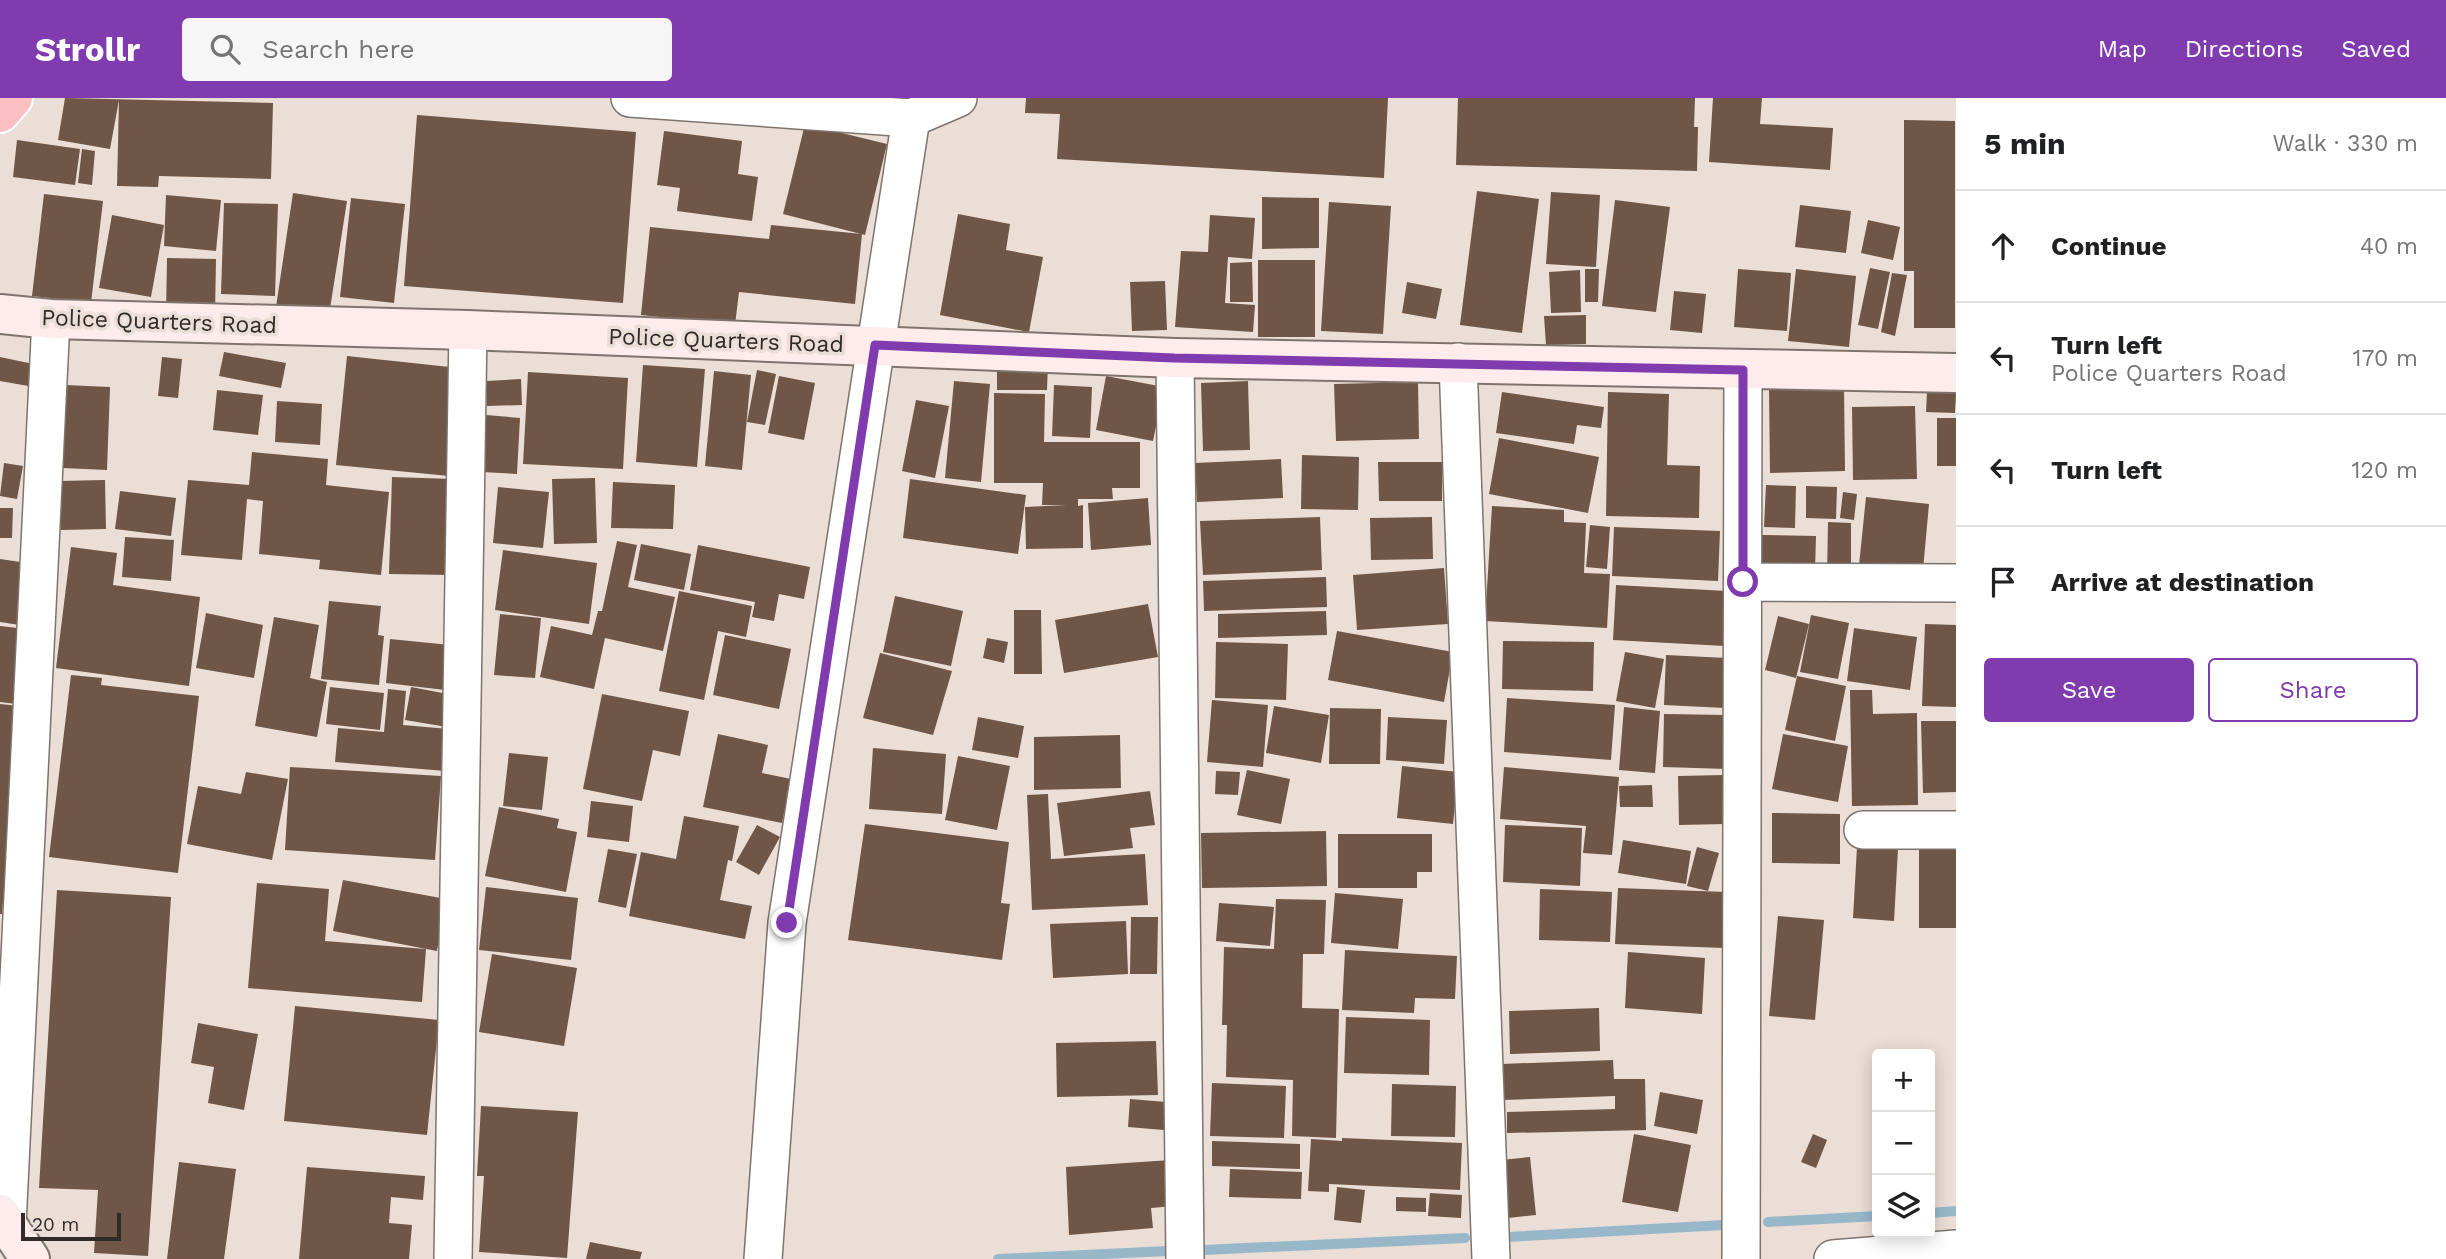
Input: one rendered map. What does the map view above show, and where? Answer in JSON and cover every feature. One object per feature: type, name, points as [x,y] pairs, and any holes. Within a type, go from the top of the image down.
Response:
[{"type":"highway","points":[[0,113],[13,98]]},
{"type":"street","points":[[630,98],[911,118],[958,98]]},
{"type":"street","points":[[763,1259],[787,923],[911,118]]},
{"type":"street","name":"Police Quarters Road","points":[[0,314],[51,319],[468,330],[1174,358],[1956,373]]},
{"type":"street","points":[[30,1259],[4,1220],[51,319]]},
{"type":"street","points":[[453,1259],[468,330]]},
{"type":"street","points":[[1174,358],[1185,1259]]},
{"type":"street","points":[[1458,362],[1491,1259]]},
{"type":"street","points":[[1741,1259],[1743,370]]},
{"type":"street","points":[[1743,582],[1956,583]]},
{"type":"street","points":[[1863,830],[1956,830]]},
{"type":"street","points":[[1833,1259],[1956,1249]]},
{"type":"building","points":[[65,98],[273,103],[271,179],[159,176],[158,187],[117,186],[119,100],[110,149],[58,140]]},
{"type":"building","points":[[1026,98],[1388,98],[1384,178],[1057,159],[1060,114],[1025,113]]},
{"type":"building","points":[[1458,98],[1695,98],[1694,127],[1698,127],[1697,171],[1456,165]]},
{"type":"building","points":[[1713,98],[1762,98],[1760,124],[1833,128],[1830,170],[1709,162]]},
{"type":"building","points":[[417,115],[636,132],[623,303],[404,286]]},
{"type":"building","points":[[1904,120],[1955,121],[1955,328],[1914,328],[1914,271],[1904,271]]},
{"type":"building","points":[[805,124],[887,144],[865,235],[783,214]]},
{"type":"building","points":[[664,131],[742,141],[738,174],[758,177],[752,221],[677,211],[680,188],[657,185]]},
{"type":"building","points":[[17,140],[80,149],[75,185],[13,177]]},
{"type":"building","points":[[82,149],[95,151],[92,185],[78,183]]},
{"type":"building","points":[[1477,191],[1539,199],[1522,333],[1460,325]]},
{"type":"building","points":[[1551,192],[1600,195],[1596,267],[1546,264]]},
{"type":"building","points":[[293,193],[347,201],[329,315],[276,307]]},
{"type":"building","points":[[44,194],[103,201],[91,303],[32,296]]},
{"type":"building","points":[[166,195],[221,200],[216,251],[164,246]]},
{"type":"building","points":[[1262,197],[1319,198],[1319,248],[1262,249]]},
{"type":"building","points":[[351,198],[405,204],[394,303],[340,297]]},
{"type":"building","points":[[1615,200],[1670,207],[1656,312],[1602,306]]},
{"type":"building","points":[[1329,202],[1391,206],[1383,334],[1321,331]]},
{"type":"building","points":[[224,203],[278,204],[275,296],[221,294]]},
{"type":"building","points":[[1800,205],[1851,211],[1846,253],[1795,247]]},
{"type":"building","points":[[958,214],[1010,224],[1006,250],[1043,257],[1029,332],[940,315]]},
{"type":"building","points":[[112,215],[164,225],[151,297],[99,288]]},
{"type":"building","points":[[1210,215],[1255,218],[1252,259],[1228,257],[1225,303],[1255,305],[1253,332],[1175,327],[1181,251],[1208,252]]},
{"type":"building","points":[[1868,220],[1900,227],[1893,260],[1861,253]]},
{"type":"building","points":[[771,225],[862,234],[855,304],[739,292],[735,325],[641,315],[650,227],[769,239]]},
{"type":"building","points":[[167,258],[216,259],[215,314],[166,313]]},
{"type":"building","points":[[1258,260],[1315,260],[1315,337],[1258,337]]},
{"type":"building","points":[[1252,262],[1253,302],[1230,302],[1230,263]]},
{"type":"building","points":[[1870,268],[1890,272],[1878,329],[1858,325]]},
{"type":"building","points":[[1585,269],[1599,269],[1598,302],[1585,302]]},
{"type":"building","points":[[1738,269],[1791,273],[1787,331],[1734,327]]},
{"type":"building","points":[[1796,269],[1856,276],[1849,347],[1788,341]]},
{"type":"building","points":[[1580,270],[1581,312],[1551,313],[1549,272]]},
{"type":"building","points":[[1892,273],[1907,275],[1895,336],[1881,332]]},
{"type":"building","points":[[1165,281],[1167,330],[1132,331],[1130,282]]},
{"type":"building","points":[[1407,282],[1442,289],[1436,319],[1402,313]]},
{"type":"building","points":[[1674,291],[1706,294],[1702,333],[1670,330]]},
{"type":"building","points":[[1586,315],[1586,344],[1546,345],[1544,316]]},
{"type":"building","points":[[224,352],[286,363],[281,388],[219,376]]},
{"type":"building","points":[[347,356],[459,368],[449,476],[336,465]]},
{"type":"building","points":[[0,357],[38,365],[34,387],[0,381]]},
{"type":"building","points":[[162,357],[182,359],[178,398],[158,396]]},
{"type":"building","points":[[997,361],[1048,362],[1047,390],[997,390]]},
{"type":"building","points":[[643,365],[705,369],[697,467],[636,462]]},
{"type":"building","points":[[757,370],[776,374],[765,425],[747,422]]},
{"type":"building","points":[[714,371],[751,375],[742,470],[705,466]]},
{"type":"building","points":[[528,372],[628,378],[623,469],[523,464]]},
{"type":"building","points":[[779,376],[815,383],[804,440],[768,433]]},
{"type":"building","points":[[1106,376],[1164,387],[1153,441],[1096,430]]},
{"type":"building","points":[[521,379],[522,405],[487,406],[486,381]]},
{"type":"building","points":[[954,381],[990,384],[981,482],[945,478]]},
{"type":"building","points":[[1248,381],[1250,450],[1203,451],[1201,383]]},
{"type":"building","points":[[1418,382],[1419,439],[1336,441],[1334,384]]},
{"type":"building","points":[[65,385],[110,387],[107,470],[63,468]]},
{"type":"building","points":[[1054,385],[1092,387],[1090,438],[1052,436]]},
{"type":"building","points":[[1844,388],[1845,471],[1770,473],[1769,389]]},
{"type":"building","points":[[217,390],[263,395],[258,435],[213,430]]},
{"type":"building","points":[[1502,392],[1604,407],[1601,428],[1577,425],[1574,444],[1496,433]]},
{"type":"building","points":[[1608,392],[1669,394],[1667,465],[1700,466],[1699,518],[1606,516]]},
{"type":"building","points":[[1927,392],[1956,393],[1955,413],[1926,412]]},
{"type":"building","points":[[994,393],[1045,394],[1044,442],[1140,442],[1140,488],[1112,488],[1113,499],[1078,499],[1078,506],[1083,505],[1083,548],[1026,549],[1025,507],[1067,505],[1042,505],[1043,483],[994,483]]},
{"type":"building","points":[[916,400],[949,406],[935,478],[902,471]]},
{"type":"building","points":[[277,401],[322,404],[320,445],[275,442]]},
{"type":"building","points":[[1915,406],[1917,479],[1853,480],[1852,407]]},
{"type":"building","points":[[486,415],[520,418],[517,474],[482,472]]},
{"type":"building","points":[[1937,418],[1956,418],[1956,466],[1937,466]]},
{"type":"building","points":[[1499,438],[1599,457],[1588,513],[1489,494]]},
{"type":"building","points":[[252,452],[328,459],[326,485],[389,492],[381,575],[319,569],[320,560],[259,554],[263,501],[247,499],[242,560],[181,555],[188,480],[249,485]]},
{"type":"building","points":[[1302,455],[1359,457],[1358,510],[1301,509]]},
{"type":"building","points":[[1281,459],[1283,498],[1197,502],[1195,463]]},
{"type":"building","points":[[1378,462],[1442,462],[1442,501],[1379,501]]},
{"type":"building","points":[[4,463],[23,466],[17,499],[0,496]]},
{"type":"building","points":[[392,477],[453,479],[451,575],[389,574]]},
{"type":"building","points":[[595,478],[597,543],[554,544],[552,479]]},
{"type":"building","points":[[910,479],[1026,495],[1018,554],[903,538]]},
{"type":"building","points":[[105,480],[106,529],[61,530],[60,481]]},
{"type":"building","points":[[613,482],[675,485],[673,529],[611,528]]},
{"type":"building","points":[[1766,485],[1796,486],[1795,528],[1764,527]]},
{"type":"building","points":[[1806,486],[1837,487],[1836,519],[1806,518]]},
{"type":"building","points":[[498,487],[549,492],[543,548],[493,543]]},
{"type":"building","points":[[120,491],[176,498],[171,536],[115,529]]},
{"type":"building","points":[[1843,492],[1857,494],[1854,520],[1840,518]]},
{"type":"building","points":[[1866,497],[1929,504],[1922,581],[1858,575]]},
{"type":"building","points":[[1148,498],[1151,545],[1091,550],[1088,503]]},
{"type":"building","points":[[1492,506],[1564,510],[1564,522],[1586,523],[1584,573],[1610,574],[1607,628],[1485,621]]},
{"type":"building","points":[[0,508],[13,508],[12,538],[0,538]]},
{"type":"building","points":[[1320,517],[1322,570],[1203,575],[1200,521]]},
{"type":"building","points":[[1432,517],[1433,559],[1371,560],[1370,518]]},
{"type":"building","points":[[1828,522],[1851,523],[1851,576],[1827,576]]},
{"type":"building","points":[[1590,525],[1610,527],[1607,569],[1586,567]]},
{"type":"building","points":[[1614,527],[1720,531],[1718,581],[1612,576]]},
{"type":"building","points":[[1762,535],[1816,536],[1815,571],[1762,570]]},
{"type":"building","points":[[125,537],[174,540],[171,581],[122,577]]},
{"type":"building","points":[[617,541],[637,545],[628,587],[675,597],[663,651],[605,638],[594,689],[540,677],[551,626],[592,635],[598,611],[602,611]]},
{"type":"building","points":[[641,544],[691,554],[684,590],[634,580]]},
{"type":"building","points":[[698,545],[810,567],[804,599],[779,594],[774,621],[752,617],[755,602],[690,590]]},
{"type":"building","points":[[71,547],[117,553],[113,585],[200,597],[189,686],[56,668]]},
{"type":"building","points":[[503,550],[597,563],[589,624],[495,610]]},
{"type":"building","points":[[0,559],[34,564],[26,626],[0,622]]},
{"type":"building","points":[[1444,568],[1448,624],[1357,630],[1353,575]]},
{"type":"building","points":[[1326,577],[1327,607],[1204,611],[1203,581]]},
{"type":"building","points":[[1616,585],[1727,591],[1725,646],[1613,640]]},
{"type":"building","points":[[679,591],[752,606],[746,637],[718,631],[704,700],[659,691]]},
{"type":"building","points":[[895,596],[963,611],[951,666],[883,652]]},
{"type":"building","points":[[329,601],[381,606],[378,635],[384,636],[379,685],[321,679]]},
{"type":"building","points":[[1148,604],[1158,657],[1064,673],[1055,620]]},
{"type":"building","points":[[1014,610],[1041,610],[1042,674],[1014,674]]},
{"type":"building","points":[[1326,611],[1327,635],[1218,638],[1218,614]]},
{"type":"building","points":[[206,613],[263,625],[254,678],[196,668]]},
{"type":"building","points":[[500,614],[541,618],[535,678],[494,675]]},
{"type":"building","points":[[1811,615],[1849,623],[1838,679],[1800,672]]},
{"type":"building","points":[[1778,616],[1809,624],[1796,678],[1765,670]]},
{"type":"building","points":[[274,617],[319,625],[310,678],[327,682],[317,737],[255,726]]},
{"type":"building","points":[[1925,624],[1956,625],[1956,707],[1922,706]]},
{"type":"building","points":[[0,626],[35,630],[25,705],[0,702]]},
{"type":"building","points":[[1854,628],[1917,637],[1910,690],[1847,681]]},
{"type":"building","points":[[1337,631],[1453,652],[1444,702],[1328,680]]},
{"type":"building","points":[[725,635],[791,649],[779,709],[713,695]]},
{"type":"building","points":[[987,638],[1008,642],[1004,663],[983,658]]},
{"type":"building","points":[[390,639],[450,645],[445,690],[386,683]]},
{"type":"building","points":[[1503,641],[1594,642],[1593,691],[1502,689]]},
{"type":"building","points":[[1216,642],[1288,644],[1286,700],[1215,698]]},
{"type":"building","points":[[1625,652],[1664,659],[1655,708],[1616,701]]},
{"type":"building","points":[[880,653],[952,671],[933,735],[863,718]]},
{"type":"building","points":[[1666,655],[1727,658],[1725,708],[1664,705]]},
{"type":"building","points":[[71,675],[102,678],[101,685],[199,696],[178,873],[49,857]]},
{"type":"building","points":[[1797,676],[1846,686],[1835,741],[1785,730]]},
{"type":"building","points":[[330,687],[384,693],[380,730],[326,724]]},
{"type":"building","points":[[411,687],[453,695],[447,727],[405,720]]},
{"type":"building","points":[[388,689],[406,691],[403,725],[449,729],[446,771],[335,762],[338,728],[384,732]]},
{"type":"building","points":[[1850,690],[1872,690],[1873,714],[1917,713],[1918,805],[1852,806]]},
{"type":"building","points":[[602,694],[689,711],[680,756],[653,750],[642,801],[583,789]]},
{"type":"building","points":[[1507,698],[1615,705],[1611,760],[1504,752]]},
{"type":"building","points":[[1212,700],[1268,705],[1263,767],[1207,762]]},
{"type":"building","points":[[0,704],[19,706],[2,914],[0,914]]},
{"type":"building","points":[[1274,706],[1329,715],[1321,763],[1266,753]]},
{"type":"building","points":[[1624,707],[1660,711],[1655,773],[1619,770]]},
{"type":"building","points":[[1330,708],[1381,709],[1380,764],[1329,764]]},
{"type":"building","points":[[1664,714],[1728,715],[1727,769],[1663,767]]},
{"type":"building","points":[[978,717],[1024,726],[1018,758],[972,750]]},
{"type":"building","points":[[1388,717],[1447,720],[1444,764],[1386,760]]},
{"type":"building","points":[[1921,721],[1956,721],[1956,792],[1923,793]]},
{"type":"building","points":[[718,734],[768,745],[762,773],[791,779],[782,823],[703,807]]},
{"type":"building","points":[[1783,734],[1848,746],[1838,802],[1772,789]]},
{"type":"building","points":[[1120,735],[1121,788],[1034,790],[1034,737]]},
{"type":"building","points":[[873,748],[946,754],[942,814],[869,809]]},
{"type":"building","points":[[509,753],[548,757],[542,810],[503,806]]},
{"type":"building","points":[[958,756],[1010,766],[997,830],[945,820]]},
{"type":"building","points":[[1402,766],[1458,772],[1453,824],[1397,818]]},
{"type":"building","points":[[290,767],[441,776],[435,860],[285,850]]},
{"type":"building","points":[[1504,767],[1619,777],[1612,855],[1583,853],[1586,826],[1500,819]]},
{"type":"building","points":[[1247,770],[1290,779],[1281,824],[1237,815]]},
{"type":"building","points":[[1216,771],[1240,772],[1238,795],[1215,794]]},
{"type":"building","points":[[246,772],[288,779],[272,860],[187,844],[198,786],[241,794]]},
{"type":"building","points":[[1724,775],[1725,824],[1679,825],[1678,776]]},
{"type":"building","points":[[1652,785],[1653,807],[1620,807],[1619,786]]},
{"type":"building","points":[[1150,791],[1155,825],[1130,828],[1133,848],[1064,856],[1057,803]]},
{"type":"building","points":[[1048,794],[1051,859],[1145,854],[1148,905],[1032,910],[1027,795]]},
{"type":"building","points":[[591,801],[633,806],[629,842],[587,837]]},
{"type":"building","points":[[499,807],[559,819],[557,828],[577,832],[566,892],[485,876]]},
{"type":"building","points":[[1772,813],[1840,814],[1840,864],[1772,863]]},
{"type":"building","points":[[684,816],[739,826],[732,861],[728,860],[720,900],[752,906],[745,939],[629,916],[641,852],[676,859]]},
{"type":"building","points":[[865,824],[1009,842],[1001,903],[1010,904],[1002,960],[848,940]]},
{"type":"building","points":[[757,825],[780,837],[759,875],[736,862]]},
{"type":"building","points":[[1505,825],[1582,828],[1580,886],[1503,882]]},
{"type":"building","points":[[1326,831],[1327,886],[1202,888],[1201,833]]},
{"type":"building","points":[[1919,832],[1956,832],[1956,928],[1919,928]]},
{"type":"building","points":[[1338,834],[1432,834],[1432,872],[1417,872],[1417,888],[1338,888]]},
{"type":"building","points":[[1623,840],[1691,851],[1686,884],[1618,873]]},
{"type":"building","points":[[1697,847],[1719,853],[1708,891],[1687,886]]},
{"type":"building","points":[[1857,847],[1898,849],[1894,921],[1853,918]]},
{"type":"building","points":[[608,849],[637,854],[626,908],[598,902]]},
{"type":"building","points":[[343,880],[446,899],[437,951],[333,931]]},
{"type":"building","points":[[257,883],[329,889],[325,941],[426,949],[422,1002],[248,988]]},
{"type":"building","points":[[486,887],[578,898],[571,960],[479,950]]},
{"type":"building","points":[[1618,888],[1726,892],[1724,948],[1615,944]]},
{"type":"building","points":[[1540,889],[1612,892],[1610,942],[1539,940]]},
{"type":"building","points":[[57,890],[171,897],[148,1256],[94,1253],[98,1190],[39,1188]]},
{"type":"building","points":[[1335,893],[1403,899],[1398,949],[1331,943]]},
{"type":"building","points":[[1276,899],[1326,900],[1324,954],[1303,954],[1302,1008],[1339,1009],[1336,1138],[1292,1136],[1293,1080],[1226,1077],[1227,1025],[1222,1025],[1224,947],[1274,949]]},
{"type":"building","points":[[1219,903],[1274,907],[1270,946],[1216,941]]},
{"type":"building","points":[[1778,916],[1824,920],[1815,1020],[1769,1016]]},
{"type":"building","points":[[1131,917],[1158,917],[1157,974],[1130,974]]},
{"type":"building","points":[[1126,921],[1128,974],[1053,978],[1050,924]]},
{"type":"building","points":[[1345,950],[1457,956],[1455,999],[1415,998],[1414,1013],[1342,1010]]},
{"type":"building","points":[[1628,952],[1705,958],[1702,1014],[1625,1008]]},
{"type":"building","points":[[492,954],[577,968],[564,1046],[479,1032]]},
{"type":"building","points":[[295,1006],[439,1020],[427,1135],[284,1121]]},
{"type":"building","points":[[1599,1008],[1600,1051],[1510,1054],[1509,1011]]},
{"type":"building","points":[[1346,1017],[1430,1020],[1429,1075],[1344,1073]]},
{"type":"building","points":[[198,1023],[258,1034],[244,1110],[208,1103],[214,1067],[191,1063]]},
{"type":"building","points":[[1156,1041],[1158,1095],[1057,1097],[1056,1043]]},
{"type":"building","points":[[1613,1060],[1614,1079],[1645,1079],[1646,1130],[1507,1133],[1507,1112],[1615,1109],[1615,1096],[1503,1100],[1501,1064]]},
{"type":"building","points":[[1212,1083],[1286,1086],[1284,1138],[1210,1136]]},
{"type":"building","points":[[1392,1084],[1456,1086],[1455,1137],[1391,1136]]},
{"type":"building","points":[[1660,1092],[1703,1100],[1697,1134],[1654,1126]]},
{"type":"building","points":[[1130,1099],[1178,1103],[1176,1131],[1128,1127]]},
{"type":"building","points":[[481,1106],[578,1112],[567,1258],[479,1252],[484,1176],[477,1176]]},
{"type":"building","points":[[1634,1134],[1691,1145],[1678,1212],[1622,1202]]},
{"type":"building","points":[[1813,1134],[1827,1140],[1816,1168],[1801,1162]]},
{"type":"building","points":[[1342,1138],[1462,1143],[1460,1190],[1329,1184],[1329,1192],[1308,1191],[1311,1139],[1342,1141]]},
{"type":"building","points":[[1212,1141],[1300,1144],[1300,1169],[1212,1166]]},
{"type":"building","points":[[1530,1157],[1536,1215],[1508,1218],[1501,1160]]},
{"type":"building","points":[[1171,1160],[1174,1206],[1151,1208],[1153,1228],[1069,1235],[1066,1167]]},
{"type":"building","points":[[179,1162],[236,1169],[224,1259],[167,1259]]},
{"type":"building","points":[[307,1167],[425,1176],[423,1200],[391,1197],[389,1223],[412,1225],[409,1259],[299,1259]]},
{"type":"building","points":[[1230,1169],[1302,1172],[1301,1199],[1229,1197]]},
{"type":"building","points":[[1337,1187],[1365,1190],[1361,1223],[1334,1220]]},
{"type":"building","points":[[1430,1193],[1462,1195],[1461,1218],[1428,1216]]},
{"type":"building","points":[[1396,1197],[1426,1198],[1426,1212],[1396,1211]]},
{"type":"building","points":[[590,1242],[642,1252],[640,1259],[586,1259]]},
{"type":"waterway","points":[[1935,1213],[1956,1211]]},
{"type":"waterway","points":[[1768,1222],[1872,1216]]},
{"type":"waterway","points":[[1507,1237],[1724,1225]]},
{"type":"waterway","points":[[1203,1250],[1465,1238]]},
{"type":"waterway","points":[[998,1259],[1168,1251]]},
{"type":"route","points":[[787,923],[875,345],[1174,358],[1743,370],[1743,582]]}]
